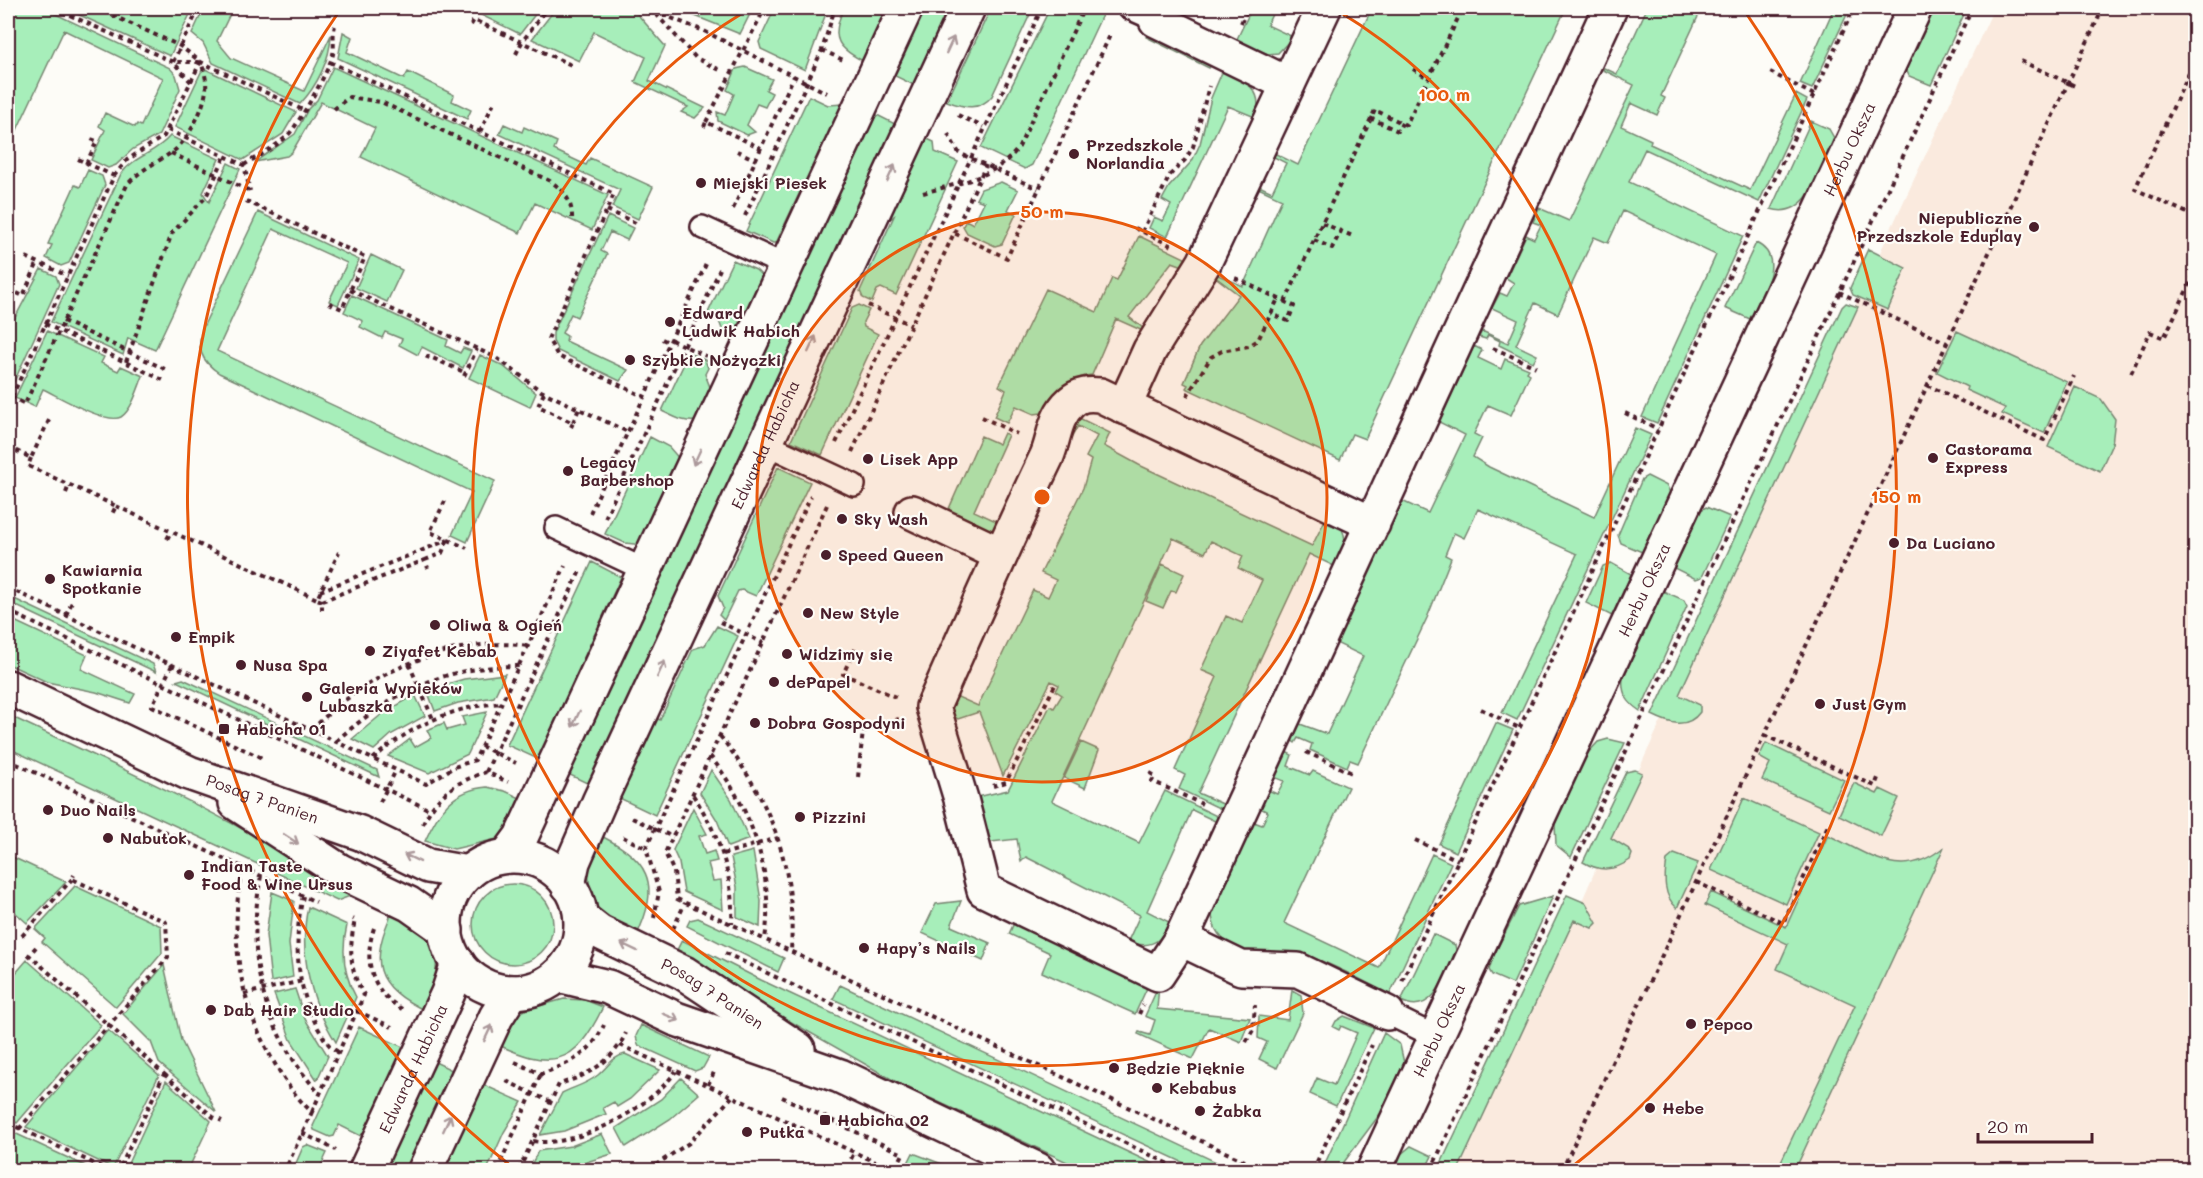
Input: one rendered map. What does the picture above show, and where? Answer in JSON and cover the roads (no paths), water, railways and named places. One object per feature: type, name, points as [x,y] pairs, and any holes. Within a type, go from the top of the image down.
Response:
[{"type":"street","points":[[507,856],[521,837],[906,8]]},
{"type":"street","name":"Edwarda Habicha","points":[[568,885],[573,862],[584,837],[968,8]]},
{"type":"street","points":[[1124,406],[1150,350],[1204,263],[1324,8]]},
{"type":"street","points":[[1373,524],[1100,395],[1082,394],[1069,403],[1054,426],[1050,449],[927,707],[962,799],[984,890],[1158,974],[1181,939],[1373,524],[1610,8]]},
{"type":"street","name":"Herbu Oksza","points":[[1374,1170],[1916,8]]},
{"type":"street","points":[[1142,14],[1288,84]]},
{"type":"street","points":[[912,512],[1000,554]]},
{"type":"street","name":"Posag 7 Panien","points":[[8,687],[189,773],[360,833],[428,866],[468,873]]},
{"type":"street","name":"Posag 7 Panien","points":[[189,773],[340,871],[410,904],[446,930]]},
{"type":"street","points":[[507,856],[521,856],[541,862],[559,874],[568,885],[575,897],[580,918],[577,946],[558,975],[540,986],[512,992],[491,988],[478,982],[458,963],[448,944],[445,916],[452,895],[468,873],[486,862],[507,856]]},
{"type":"street","name":"Posag 7 Panien","points":[[580,918],[599,932],[684,973],[840,1076]]},
{"type":"street","points":[[1181,939],[1241,968],[1298,970],[1387,1013]]},
{"type":"street","name":"Edwarda Habicha","points":[[355,1162],[448,993],[458,963]]},
{"type":"street","name":"Posag 7 Panien","points":[[558,975],[608,987],[676,1019],[840,1076],[1038,1170]]},
{"type":"street","points":[[425,1170],[496,1017],[512,992]]},
{"type":"lane","points":[[719,234],[786,266]]},
{"type":"lane","points":[[766,444],[847,481]]},
{"type":"lane","points":[[556,528],[645,570]]},
{"type":"lane","points":[[1387,1013],[1436,1037]]},
{"type":"place","name":"Przedszkole Norlandia","points":[[1074,154]]},
{"type":"place","name":"Miejski Piesek","points":[[701,183]]},
{"type":"place","name":"Niepubliczne Przedszkole Eduplay","points":[[2034,227]]},
{"type":"place","name":"Edward Ludwik Habich","points":[[670,322]]},
{"type":"place","name":"Szybkie Nożyczki","points":[[630,360]]},
{"type":"place","name":"Castorama Express","points":[[1933,458]]},
{"type":"place","name":"Lisek App","points":[[868,459]]},
{"type":"place","name":"Legacy Barbershop","points":[[568,471]]},
{"type":"place","name":"Sky Wash","points":[[842,519]]},
{"type":"place","name":"Da Luciano","points":[[1894,543]]},
{"type":"place","name":"Speed Queen","points":[[826,555]]},
{"type":"place","name":"Kawiarnia Spotkanie","points":[[50,579]]},
{"type":"place","name":"New Style","points":[[808,613]]},
{"type":"place","name":"Oliwa & Ogień","points":[[435,625]]},
{"type":"place","name":"Empik","points":[[176,637]]},
{"type":"place","name":"Ziyafet Kebab","points":[[370,651]]},
{"type":"place","name":"Widzimy się","points":[[787,654]]},
{"type":"place","name":"Nusa Spa","points":[[241,665]]},
{"type":"place","name":"dePapel","points":[[774,682]]},
{"type":"place","name":"Galeria Wypieków Lubaszka","points":[[307,697]]},
{"type":"place","name":"Just Gym","points":[[1820,704]]},
{"type":"place","name":"Dobra Gospodyni","points":[[755,723]]},
{"type":"place","name":"Habicha 01","points":[[224,729]]},
{"type":"place","name":"Duo Nails","points":[[48,810]]},
{"type":"place","name":"Pizzini","points":[[800,817]]},
{"type":"place","name":"Nabutok","points":[[108,838]]},
{"type":"place","name":"Indian Taste Food & Wine Ursus","points":[[189,875]]},
{"type":"place","name":"Hapy’s Nails","points":[[864,948]]},
{"type":"place","name":"Dab Hair Studio","points":[[211,1010]]},
{"type":"place","name":"Pepco","points":[[1691,1024]]},
{"type":"place","name":"Będzie Pięknie","points":[[1114,1068]]},
{"type":"place","name":"Kebabus","points":[[1157,1088]]},
{"type":"place","name":"Hebe","points":[[1650,1108]]},
{"type":"place","name":"Żabka","points":[[1200,1111]]},
{"type":"place","name":"Habicha 02","points":[[825,1120]]},
{"type":"place","name":"Putka","points":[[747,1132]]}]
